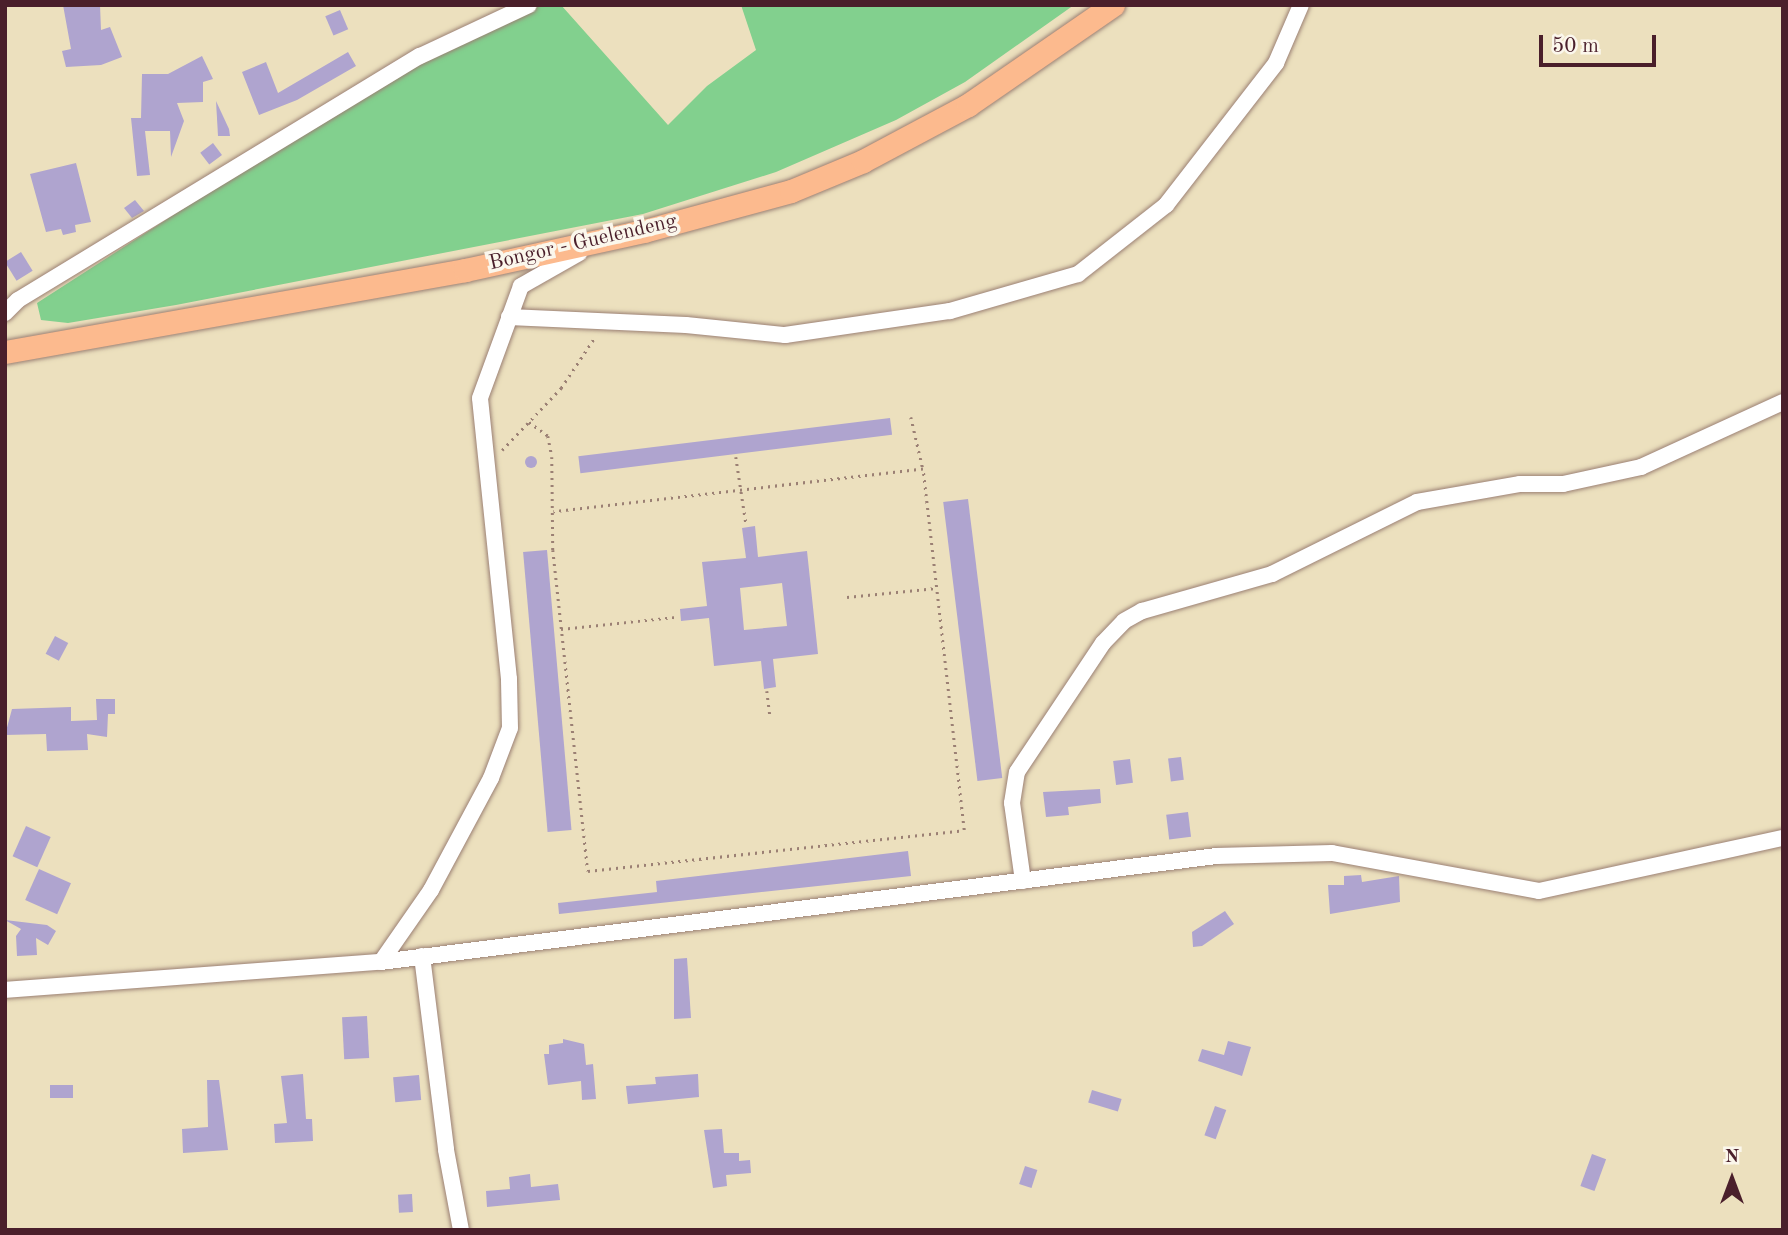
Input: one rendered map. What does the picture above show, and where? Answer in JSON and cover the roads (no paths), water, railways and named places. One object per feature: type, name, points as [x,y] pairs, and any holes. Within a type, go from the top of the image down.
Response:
[{"type":"highway","name":"Bongor - Guelendeng","points":[[5,352],[465,270],[644,231],[791,191],[863,161],[990,92],[1113,5]]},
{"type":"street","points":[[5,313],[19,300],[420,56],[529,5]]},
{"type":"street","points":[[509,317],[785,335],[950,311],[1078,274],[1166,205],[1276,63],[1301,5]]},
{"type":"street","points":[[382,962],[431,890],[491,778],[510,728],[509,679],[480,398],[509,317],[521,286],[563,259],[644,231]]},
{"type":"street","points":[[1023,881],[1012,803],[1017,772],[1103,643],[1124,621],[1142,611],[1272,574],[1417,502],[1520,484],[1563,484],[1641,467],[1702,442],[1783,402]]},
{"type":"street","points":[[5,990],[382,962],[1216,856],[1332,853],[1539,891],[1783,838]]},
{"type":"street","points":[[422,956],[446,1150],[461,1230]]}]
